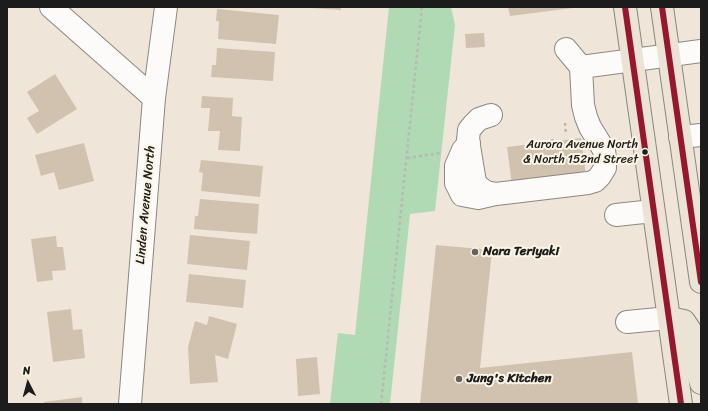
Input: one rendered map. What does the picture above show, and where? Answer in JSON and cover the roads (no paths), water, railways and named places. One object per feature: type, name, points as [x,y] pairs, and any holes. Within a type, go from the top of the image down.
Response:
[{"type":"main road","points":[[625,7],[631,60],[681,404]]},
{"type":"main road","points":[[662,7],[669,55],[691,136],[700,270]]},
{"type":"main road","points":[[668,318],[684,321],[690,330],[697,370],[701,383]]},
{"type":"street","points":[[51,7],[154,98]]},
{"type":"street","name":"Linden Avenue North","points":[[130,404],[154,98],[166,7]]},
{"type":"street","points":[[491,115],[479,119],[474,124],[470,130],[469,143],[475,182],[486,192],[496,194],[595,181],[600,176],[604,168],[606,159],[604,150],[590,127],[583,105],[581,67],[566,49]]},
{"type":"street","points":[[581,67],[701,51]]},
{"type":"street","points":[[616,215],[653,211]]},
{"type":"street","points":[[627,322],[668,318]]},
{"type":"place","name":"Aurora Avenue North & North 152nd Street","points":[[645,152]]},
{"type":"place","name":"Nara Teriyaki","points":[[475,252]]},
{"type":"place","name":"Jung's Kitchen","points":[[459,379]]}]
